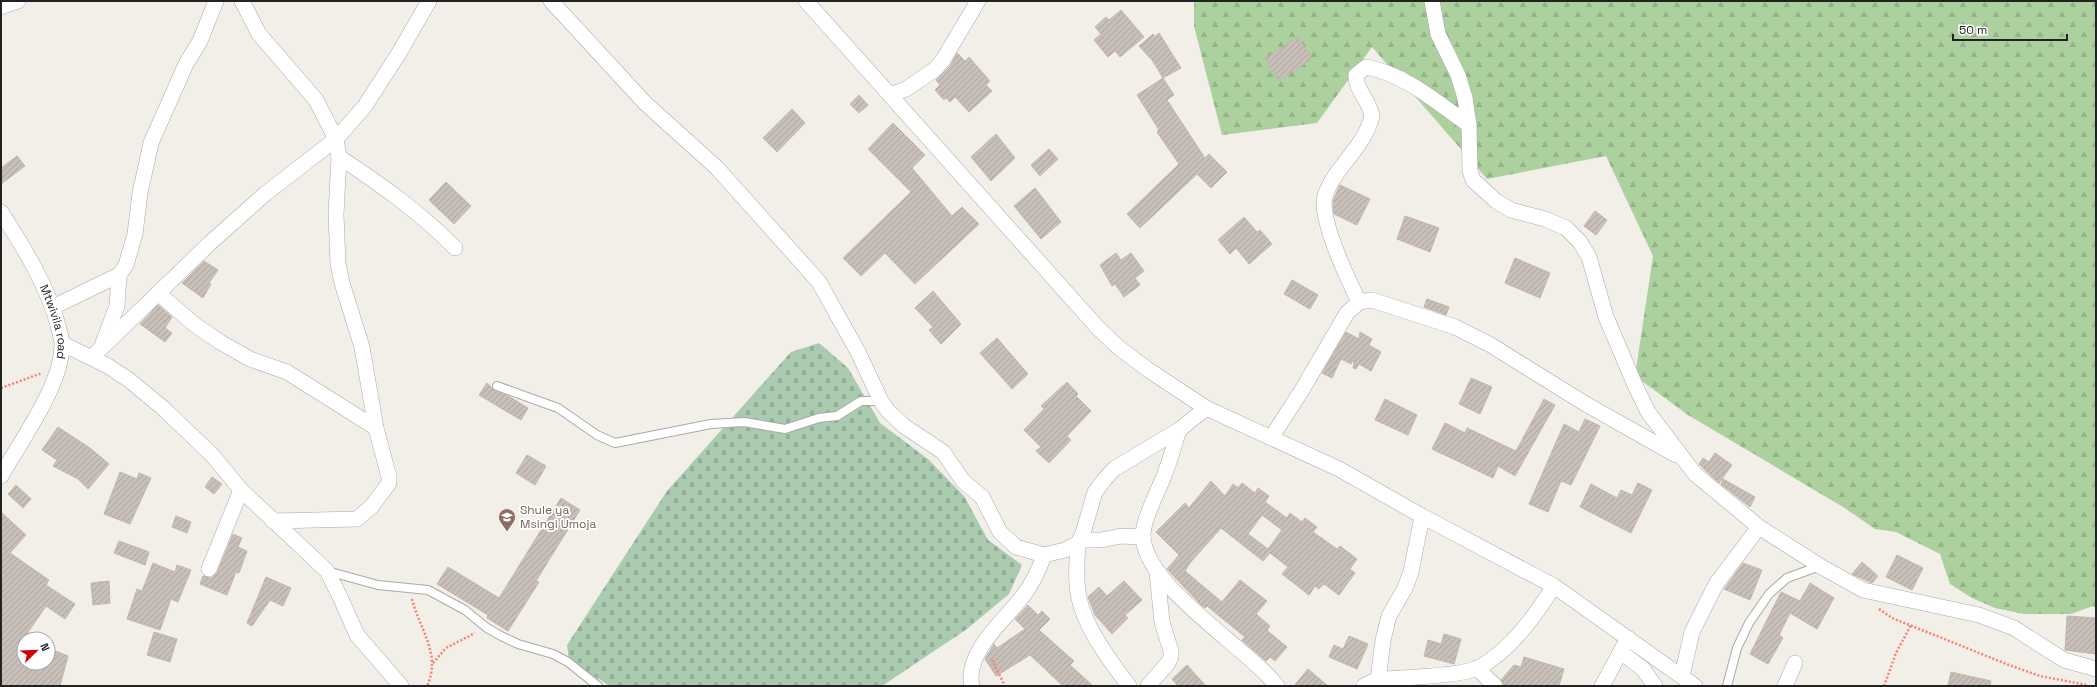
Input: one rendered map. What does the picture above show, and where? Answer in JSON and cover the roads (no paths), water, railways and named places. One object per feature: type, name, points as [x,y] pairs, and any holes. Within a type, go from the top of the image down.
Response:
[{"type":"street","points":[[53,307],[119,275],[126,265],[135,234],[140,193],[151,143],[186,64],[200,41],[216,1]]},
{"type":"street","points":[[242,1],[260,34],[316,100],[336,139],[339,157],[336,214],[338,264],[342,284],[362,347],[376,428],[389,477],[389,483],[362,517],[350,520],[273,521]]},
{"type":"street","points":[[95,353],[210,243],[265,194],[336,139],[365,106],[382,81],[429,1]]},
{"type":"street","points":[[551,1],[645,103],[717,168],[819,282],[858,352],[881,401],[888,411],[904,426],[930,442],[948,458],[963,481],[982,497],[995,525],[1008,540],[1022,549],[1044,555],[1065,550],[1079,541],[1101,540],[1120,536],[1143,537]]},
{"type":"street","points":[[806,1],[1098,328],[1118,347],[1147,369],[1206,408],[1340,469],[1422,516],[1554,586],[1695,686]]},
{"type":"street","points":[[890,95],[906,89],[934,70],[943,60],[978,1]]},
{"type":"street","points":[[1432,1],[1438,34],[1458,75],[1465,98],[1469,125],[1470,171],[1473,180],[1496,202],[1511,210],[1545,219],[1566,228],[1580,242],[1589,257],[1606,317],[1635,385],[1648,412],[1684,461],[1712,489],[1759,526],[1820,566],[1863,590],[1979,615],[2014,628],[2064,660],[2096,669]]},
{"type":"street","points":[[1359,302],[1328,225],[1324,204],[1327,190],[1360,142],[1372,116],[1368,104],[1356,81],[1356,75],[1366,67],[1379,69],[1414,86],[1469,125]]},
{"type":"street","points":[[339,157],[365,174],[434,226],[455,248]]},
{"type":"street","name":"Mtwivila road","points":[[1,212],[17,237],[53,307],[62,344],[58,367],[47,397],[1,476]]},
{"type":"street","points":[[95,353],[110,328],[117,306],[119,275]]},
{"type":"street","points":[[158,293],[195,325],[220,342],[250,359],[287,372],[376,428]]},
{"type":"street","points":[[1271,438],[1302,390],[1347,313],[1359,302],[1372,300],[1455,327],[1489,344],[1584,403],[1684,461]]},
{"type":"street","points":[[62,344],[95,353],[163,408],[213,456],[240,490],[327,571],[357,635],[401,686]]},
{"type":"street","points":[[1129,686],[1087,622],[1079,599],[1077,576],[1079,541],[1095,492],[1114,469],[1179,430],[1206,408]]},
{"type":"street","points":[[1179,430],[1165,473],[1144,528],[1143,537],[1147,552],[1157,572],[1181,598],[1221,635],[1254,661],[1277,686]]},
{"type":"street","points":[[209,569],[240,490]]},
{"type":"street","points":[[1378,680],[1383,640],[1389,616],[1405,588],[1411,572],[1422,516]]},
{"type":"street","points":[[1682,676],[1692,632],[1716,584],[1759,526]]},
{"type":"street","points":[[972,686],[972,667],[986,640],[994,627],[1032,584],[1039,572],[1044,555]]},
{"type":"street","points":[[1148,686],[1168,663],[1171,657],[1162,622],[1157,572]]},
{"type":"street","points":[[1364,686],[1378,680],[1437,676],[1477,668],[1491,659],[1519,633],[1538,610],[1554,586]]},
{"type":"street","points":[[1602,686],[1628,638]]},
{"type":"street","points":[[1621,652],[1643,668],[1655,686]]},
{"type":"street","points":[[1785,686],[1795,663]]},
{"type":"street","points":[[1477,668],[1495,686]]},
{"type":"lane","points":[[497,386],[558,408],[597,435],[615,443],[711,424],[744,422],[785,429],[819,418],[837,416],[861,401],[881,401]]},
{"type":"lane","points":[[1727,686],[1737,648],[1749,623],[1769,594],[1787,578],[1820,566]]},
{"type":"lane","points":[[327,571],[378,585],[410,587],[428,590],[441,595],[465,610],[487,628],[518,644],[554,654],[568,662],[598,686]]},
{"type":"place","name":"Shule ya Msingi Umoja","points":[[507,532]]}]
